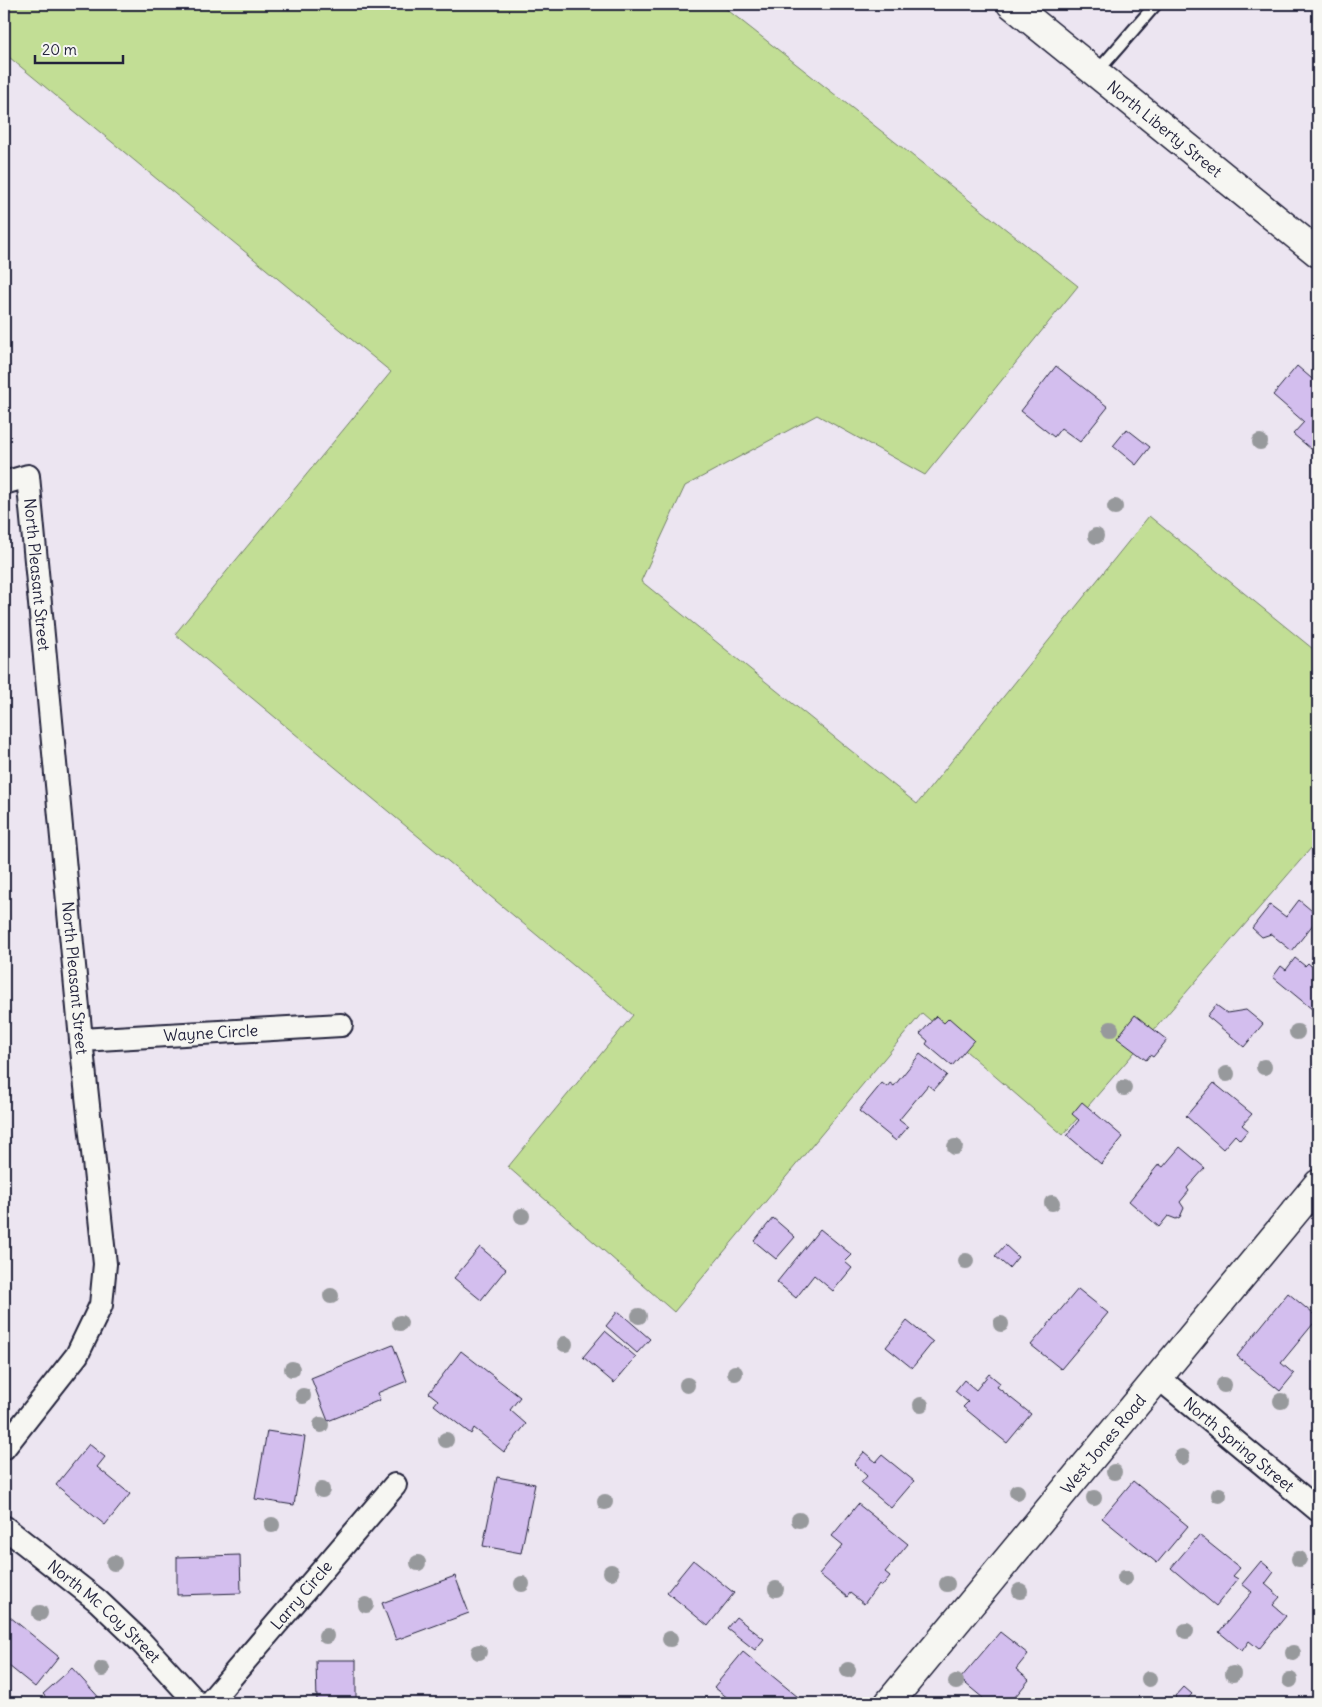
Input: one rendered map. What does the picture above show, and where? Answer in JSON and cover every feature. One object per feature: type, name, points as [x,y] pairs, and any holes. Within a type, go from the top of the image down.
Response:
[{"type":"street","name":"North Liberty Street","points":[[1011,4],[1318,253]]},
{"type":"street","name":"North Pleasant Street","points":[[4,483],[28,476],[80,1040],[104,1264],[101,1306],[77,1355],[4,1448]]},
{"type":"street","name":"Wayne Circle","points":[[80,1040],[341,1025]]},
{"type":"street","name":"West Jones Road","points":[[899,1700],[1318,1184]]},
{"type":"street","name":"North Spring Street","points":[[1160,1378],[1318,1510]]},
{"type":"street","name":"Larry Circle","points":[[209,1703],[395,1485]]},
{"type":"street","name":"North Mc Coy Street","points":[[4,1527],[98,1601],[141,1642],[197,1703]]},
{"type":"lane","points":[[1096,73],[1156,4]]},
{"type":"green space","points":[[4,4],[720,4],[1078,286],[925,475],[817,415],[685,486],[641,581],[917,804],[1149,516],[1318,653],[1318,840],[1063,1135],[922,1013],[674,1312],[508,1167],[633,1015],[175,634],[391,372],[4,53]]},
{"type":"building","points":[[1056,366],[1108,407],[1080,442],[1061,428],[1054,437],[1021,411]]},
{"type":"building","points":[[1297,366],[1318,384],[1318,440],[1311,449],[1293,434],[1304,422],[1273,395]]},
{"type":"building","points":[[1127,429],[1150,447],[1136,465],[1113,446]]},
{"type":"building","points":[[1299,900],[1318,918],[1292,951],[1271,934],[1262,937],[1252,928],[1270,905],[1286,917]]},
{"type":"building","points":[[1295,958],[1305,966],[1308,963],[1318,972],[1318,1014],[1273,977],[1281,966],[1286,970]]},
{"type":"building","points":[[1216,1005],[1227,1013],[1246,1010],[1263,1024],[1244,1047],[1207,1016]]},
{"type":"building","points":[[1135,1015],[1167,1040],[1153,1057],[1150,1055],[1146,1060],[1117,1038]]},
{"type":"building","points":[[936,1016],[944,1023],[949,1018],[974,1040],[952,1066],[926,1044],[928,1041],[920,1034]]},
{"type":"building","points":[[920,1054],[947,1075],[934,1090],[928,1085],[899,1120],[908,1127],[896,1141],[859,1111],[882,1083],[887,1087],[890,1083],[894,1086]]},
{"type":"building","points":[[1214,1083],[1252,1114],[1242,1125],[1248,1130],[1240,1140],[1235,1135],[1223,1149],[1186,1116]]},
{"type":"building","points":[[1082,1102],[1123,1137],[1101,1164],[1067,1135],[1079,1120],[1072,1114]]},
{"type":"building","points":[[1180,1147],[1205,1168],[1187,1188],[1189,1191],[1180,1202],[1184,1208],[1180,1217],[1176,1219],[1168,1216],[1159,1227],[1129,1201],[1159,1164],[1163,1167]]},
{"type":"building","points":[[773,1218],[795,1237],[776,1259],[754,1241]]},
{"type":"building","points":[[820,1229],[852,1255],[845,1262],[852,1268],[833,1291],[814,1275],[796,1298],[777,1282]]},
{"type":"building","points":[[1005,1245],[1018,1257],[1009,1268],[995,1256]]},
{"type":"building","points":[[480,1247],[506,1269],[481,1300],[454,1278]]},
{"type":"building","points":[[1078,1289],[1108,1313],[1061,1369],[1031,1345]]},
{"type":"building","points":[[1288,1293],[1318,1318],[1281,1363],[1294,1374],[1280,1391],[1237,1356]]},
{"type":"building","points":[[618,1311],[650,1339],[637,1353],[606,1326]]},
{"type":"building","points":[[907,1321],[933,1342],[912,1368],[886,1347]]},
{"type":"building","points":[[605,1331],[636,1357],[614,1383],[583,1357]]},
{"type":"building","points":[[393,1345],[407,1381],[377,1393],[380,1400],[328,1421],[311,1378]]},
{"type":"building","points":[[461,1351],[520,1397],[510,1410],[526,1424],[504,1452],[474,1428],[471,1434],[434,1405],[438,1400],[429,1393]]},
{"type":"building","points":[[989,1374],[1000,1383],[997,1387],[1031,1414],[1007,1443],[963,1407],[968,1402],[955,1391],[964,1380],[976,1390]]},
{"type":"building","points":[[267,1431],[305,1437],[294,1505],[255,1499]]},
{"type":"building","points":[[89,1444],[105,1457],[97,1467],[130,1494],[105,1525],[56,1485]]},
{"type":"building","points":[[864,1452],[876,1462],[882,1455],[914,1481],[891,1508],[861,1483],[867,1476],[854,1464]]},
{"type":"building","points":[[497,1477],[535,1484],[521,1553],[483,1546]]},
{"type":"building","points":[[1133,1481],[1188,1526],[1157,1563],[1102,1518]]},
{"type":"building","points":[[858,1504],[908,1544],[885,1572],[890,1576],[882,1586],[879,1584],[864,1604],[850,1593],[847,1597],[819,1574],[843,1545],[832,1536]]},
{"type":"building","points":[[1199,1535],[1240,1568],[1233,1576],[1238,1579],[1216,1606],[1171,1568]]},
{"type":"building","points":[[240,1555],[241,1593],[177,1595],[177,1557]]},
{"type":"building","points":[[693,1560],[734,1593],[708,1626],[667,1592]]},
{"type":"building","points":[[1261,1561],[1274,1572],[1265,1584],[1280,1597],[1273,1605],[1286,1616],[1259,1649],[1249,1641],[1242,1651],[1219,1632],[1252,1592],[1242,1584]]},
{"type":"building","points":[[455,1576],[469,1613],[396,1640],[382,1603]]},
{"type":"building","points":[[4,1612],[59,1657],[35,1687],[4,1662]]},
{"type":"building","points":[[736,1617],[764,1639],[755,1650],[727,1628]]},
{"type":"building","points":[[1000,1632],[1028,1654],[1016,1669],[1029,1680],[1010,1703],[989,1703],[960,1679]]},
{"type":"building","points":[[743,1652],[798,1697],[793,1703],[734,1703],[714,1687]]},
{"type":"building","points":[[316,1660],[356,1660],[356,1703],[317,1703]]},
{"type":"building","points":[[72,1668],[104,1703],[51,1703],[43,1694]]},
{"type":"building","points":[[1184,1687],[1192,1694],[1184,1703],[1181,1703],[1175,1697]]}]
